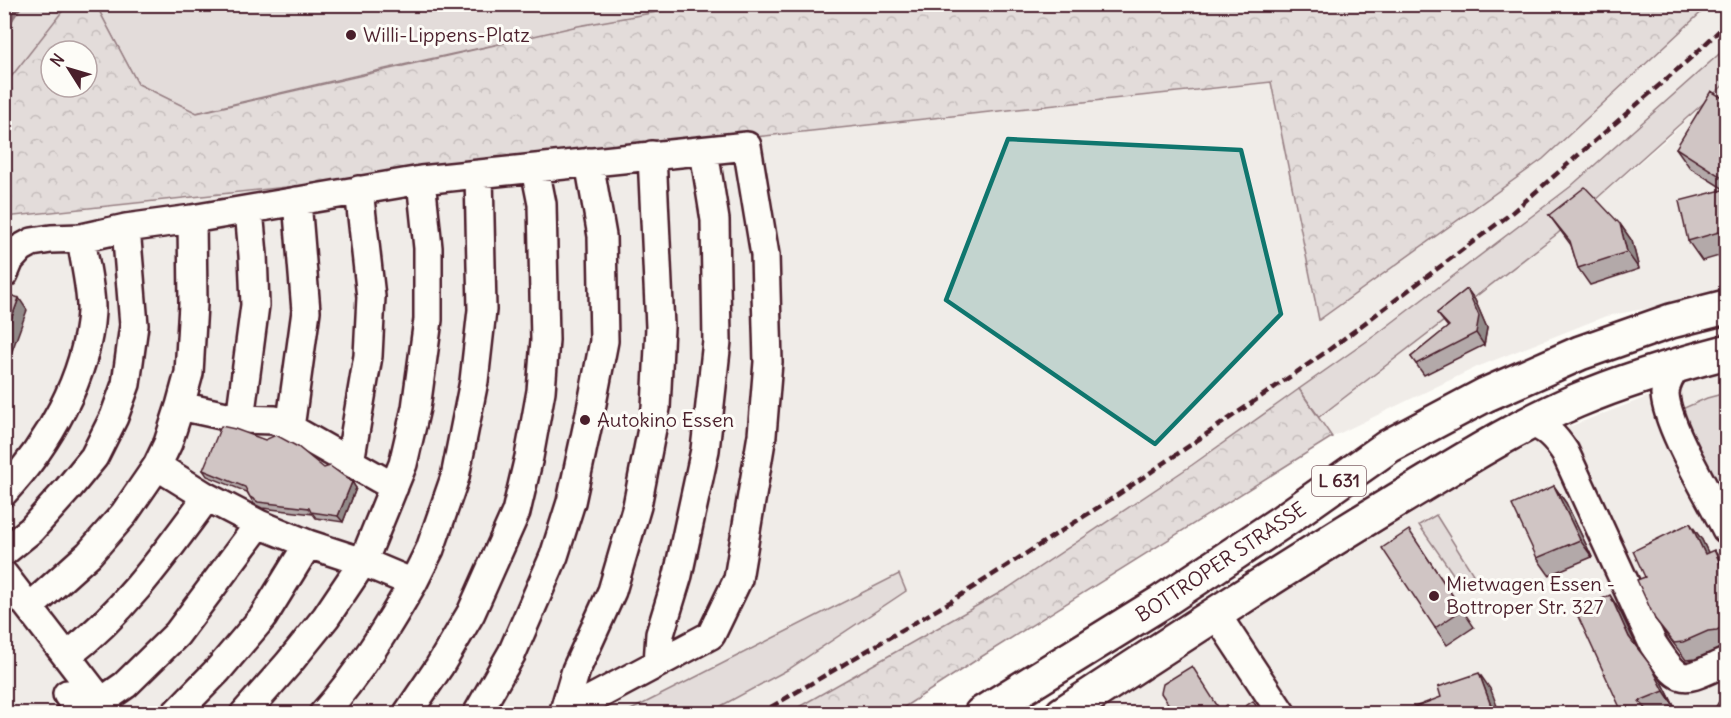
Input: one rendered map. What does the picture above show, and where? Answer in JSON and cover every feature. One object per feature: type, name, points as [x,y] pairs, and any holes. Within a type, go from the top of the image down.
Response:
[{"type":"main road","name":"BOTTROPER STRASSE","points":[[981,714],[1160,603],[1283,521],[1389,446],[1485,395],[1580,353],[1671,321],[1726,307]]},
{"type":"main road","name":"BOTTROPER STRASSE","points":[[1062,714],[1377,513],[1531,423],[1575,401],[1678,365],[1726,352]]},
{"type":"lane","points":[[4,274],[10,260],[21,248],[32,242],[81,238],[126,228],[249,210],[421,180],[747,146],[765,255],[768,362],[762,435],[738,579],[711,634],[563,714]]},
{"type":"lane","points":[[658,663],[660,634],[678,575],[705,450],[717,341],[715,220],[704,151]]},
{"type":"lane","points":[[563,714],[576,670],[612,591],[637,506],[656,408],[660,327],[652,155]]},
{"type":"lane","points":[[477,714],[512,653],[554,556],[571,502],[590,414],[604,341],[602,236],[589,162]]},
{"type":"lane","points":[[407,714],[439,667],[471,613],[516,512],[530,457],[541,391],[545,340],[542,204],[535,169]]},
{"type":"lane","points":[[323,714],[341,694],[377,644],[413,582],[437,529],[455,477],[474,381],[482,310],[479,175]]},
{"type":"lane","points":[[244,714],[326,617],[363,562],[403,464],[416,408],[428,320],[428,248],[421,180]]},
{"type":"lane","points":[[351,462],[368,356],[371,297],[359,190]]},
{"type":"lane","points":[[290,428],[306,311],[297,201]]},
{"type":"lane","points":[[240,420],[255,305],[249,210]]},
{"type":"lane","points":[[30,607],[89,554],[124,514],[157,466],[168,443],[189,373],[193,304],[192,219]]},
{"type":"lane","points":[[4,552],[31,530],[68,490],[94,457],[114,417],[126,384],[134,325],[126,228]]},
{"type":"lane","points":[[4,492],[25,470],[68,398],[85,352],[91,310],[81,238]]},
{"type":"lane","points":[[1678,365],[1669,377],[1665,392],[1668,411],[1683,446],[1726,529]]},
{"type":"lane","points":[[180,406],[240,420],[275,420],[394,487]]},
{"type":"lane","points":[[1531,423],[1544,427],[1555,437],[1565,452],[1653,644],[1672,671],[1681,677],[1690,678],[1726,662]]},
{"type":"lane","points":[[157,466],[207,497],[259,524],[413,582]]},
{"type":"lane","points":[[67,657],[89,639],[128,600],[162,559],[207,497]]},
{"type":"lane","points":[[4,575],[67,657],[90,706],[124,685],[177,634],[259,524]]},
{"type":"lane","points":[[175,714],[218,670],[263,617],[308,544]]},
{"type":"lane","points":[[1216,614],[1282,714]]},
{"type":"highlighted area","points":[[1008,139],[1241,150],[1281,314],[1155,444],[946,300]]},
{"type":"shaded area","name":"Autokino Essen","points":[[1709,5],[1726,5],[1726,48],[1570,187],[1377,334],[1192,465],[1008,588],[788,713],[708,713],[789,669],[905,591],[899,574],[625,713],[5,713],[4,217],[1271,82],[1319,319],[1683,29]]},
{"type":"shaded area","points":[[1726,84],[1726,294],[1606,316],[1477,367],[1332,437],[1319,417],[1557,234]]},
{"type":"shaded area","points":[[1726,367],[1726,713],[1089,714],[1526,443]]},
{"type":"green space","points":[[68,4],[96,5],[138,84],[197,113],[578,26],[697,5],[1709,5],[1543,159],[1319,320],[1271,82],[5,217],[4,86],[39,41],[39,99],[99,99],[99,39],[41,39]]},
{"type":"green space","points":[[4,5],[68,5],[42,39],[39,39],[39,42],[5,86]]},
{"type":"green space","points":[[96,5],[697,5],[446,55],[196,113],[138,84]]},
{"type":"green space","points":[[1726,48],[1726,83],[1557,234],[1319,417],[1299,389],[1377,334],[1570,187]]},
{"type":"green space","points":[[1299,389],[1332,437],[895,713],[788,713],[1008,588],[1192,465]]},
{"type":"green space","points":[[1726,393],[1726,515],[1675,412],[1707,398]]},
{"type":"green space","points":[[1436,515],[1473,574],[1460,584],[1419,525]]},
{"type":"green space","points":[[899,574],[906,591],[789,669],[708,713],[625,713]]},
{"type":"building","points":[[1711,91],[1726,100],[1726,180],[1676,148]]},
{"type":"building","points":[[1585,187],[1620,224],[1627,252],[1578,268],[1570,241],[1549,215]]},
{"type":"building","points":[[1726,189],[1726,230],[1688,241],[1679,201]]},
{"type":"building","points":[[1467,289],[1479,316],[1476,333],[1416,364],[1411,357],[1449,326],[1437,313]]},
{"type":"building","points":[[4,293],[19,298],[4,338]]},
{"type":"building","points":[[221,426],[265,440],[276,435],[298,447],[324,468],[330,466],[352,482],[338,516],[311,512],[309,508],[258,502],[250,497],[245,487],[203,470]]},
{"type":"building","points":[[1554,486],[1580,540],[1537,558],[1512,505]]},
{"type":"building","points":[[1690,523],[1705,554],[1714,550],[1726,576],[1726,625],[1683,642],[1674,643],[1655,619],[1637,580],[1645,577],[1633,551]]},
{"type":"building","name":"Mietwagen Essen - Bottroper Str. 327","points":[[1409,530],[1462,610],[1435,628],[1382,548]]},
{"type":"building","points":[[1610,595],[1629,637],[1651,666],[1664,691],[1639,701],[1651,714],[1623,714],[1576,612]]},
{"type":"building","points":[[1192,666],[1220,710],[1227,705],[1233,714],[1175,714],[1161,693],[1163,684]]},
{"type":"building","points":[[1479,673],[1494,714],[1396,714],[1441,697],[1438,687]]},
{"type":"building","points":[[1726,690],[1726,714],[1712,713]]},
{"type":"building","points":[[1253,701],[1261,714],[1236,714],[1236,713]]},
{"type":"waterway","points":[[4,27],[19,4]]},
{"type":"railway","points":[[759,714],[950,602],[1116,496],[1326,352],[1509,215],[1693,56],[1726,24]]},
{"type":"place","name":"Willi-Lippens-Platz","points":[[351,35]]},
{"type":"place","name":"Autokino Essen","points":[[585,420]]},
{"type":"place","name":"Mietwagen Essen - Bottroper Str. 327","points":[[1434,596]]}]
